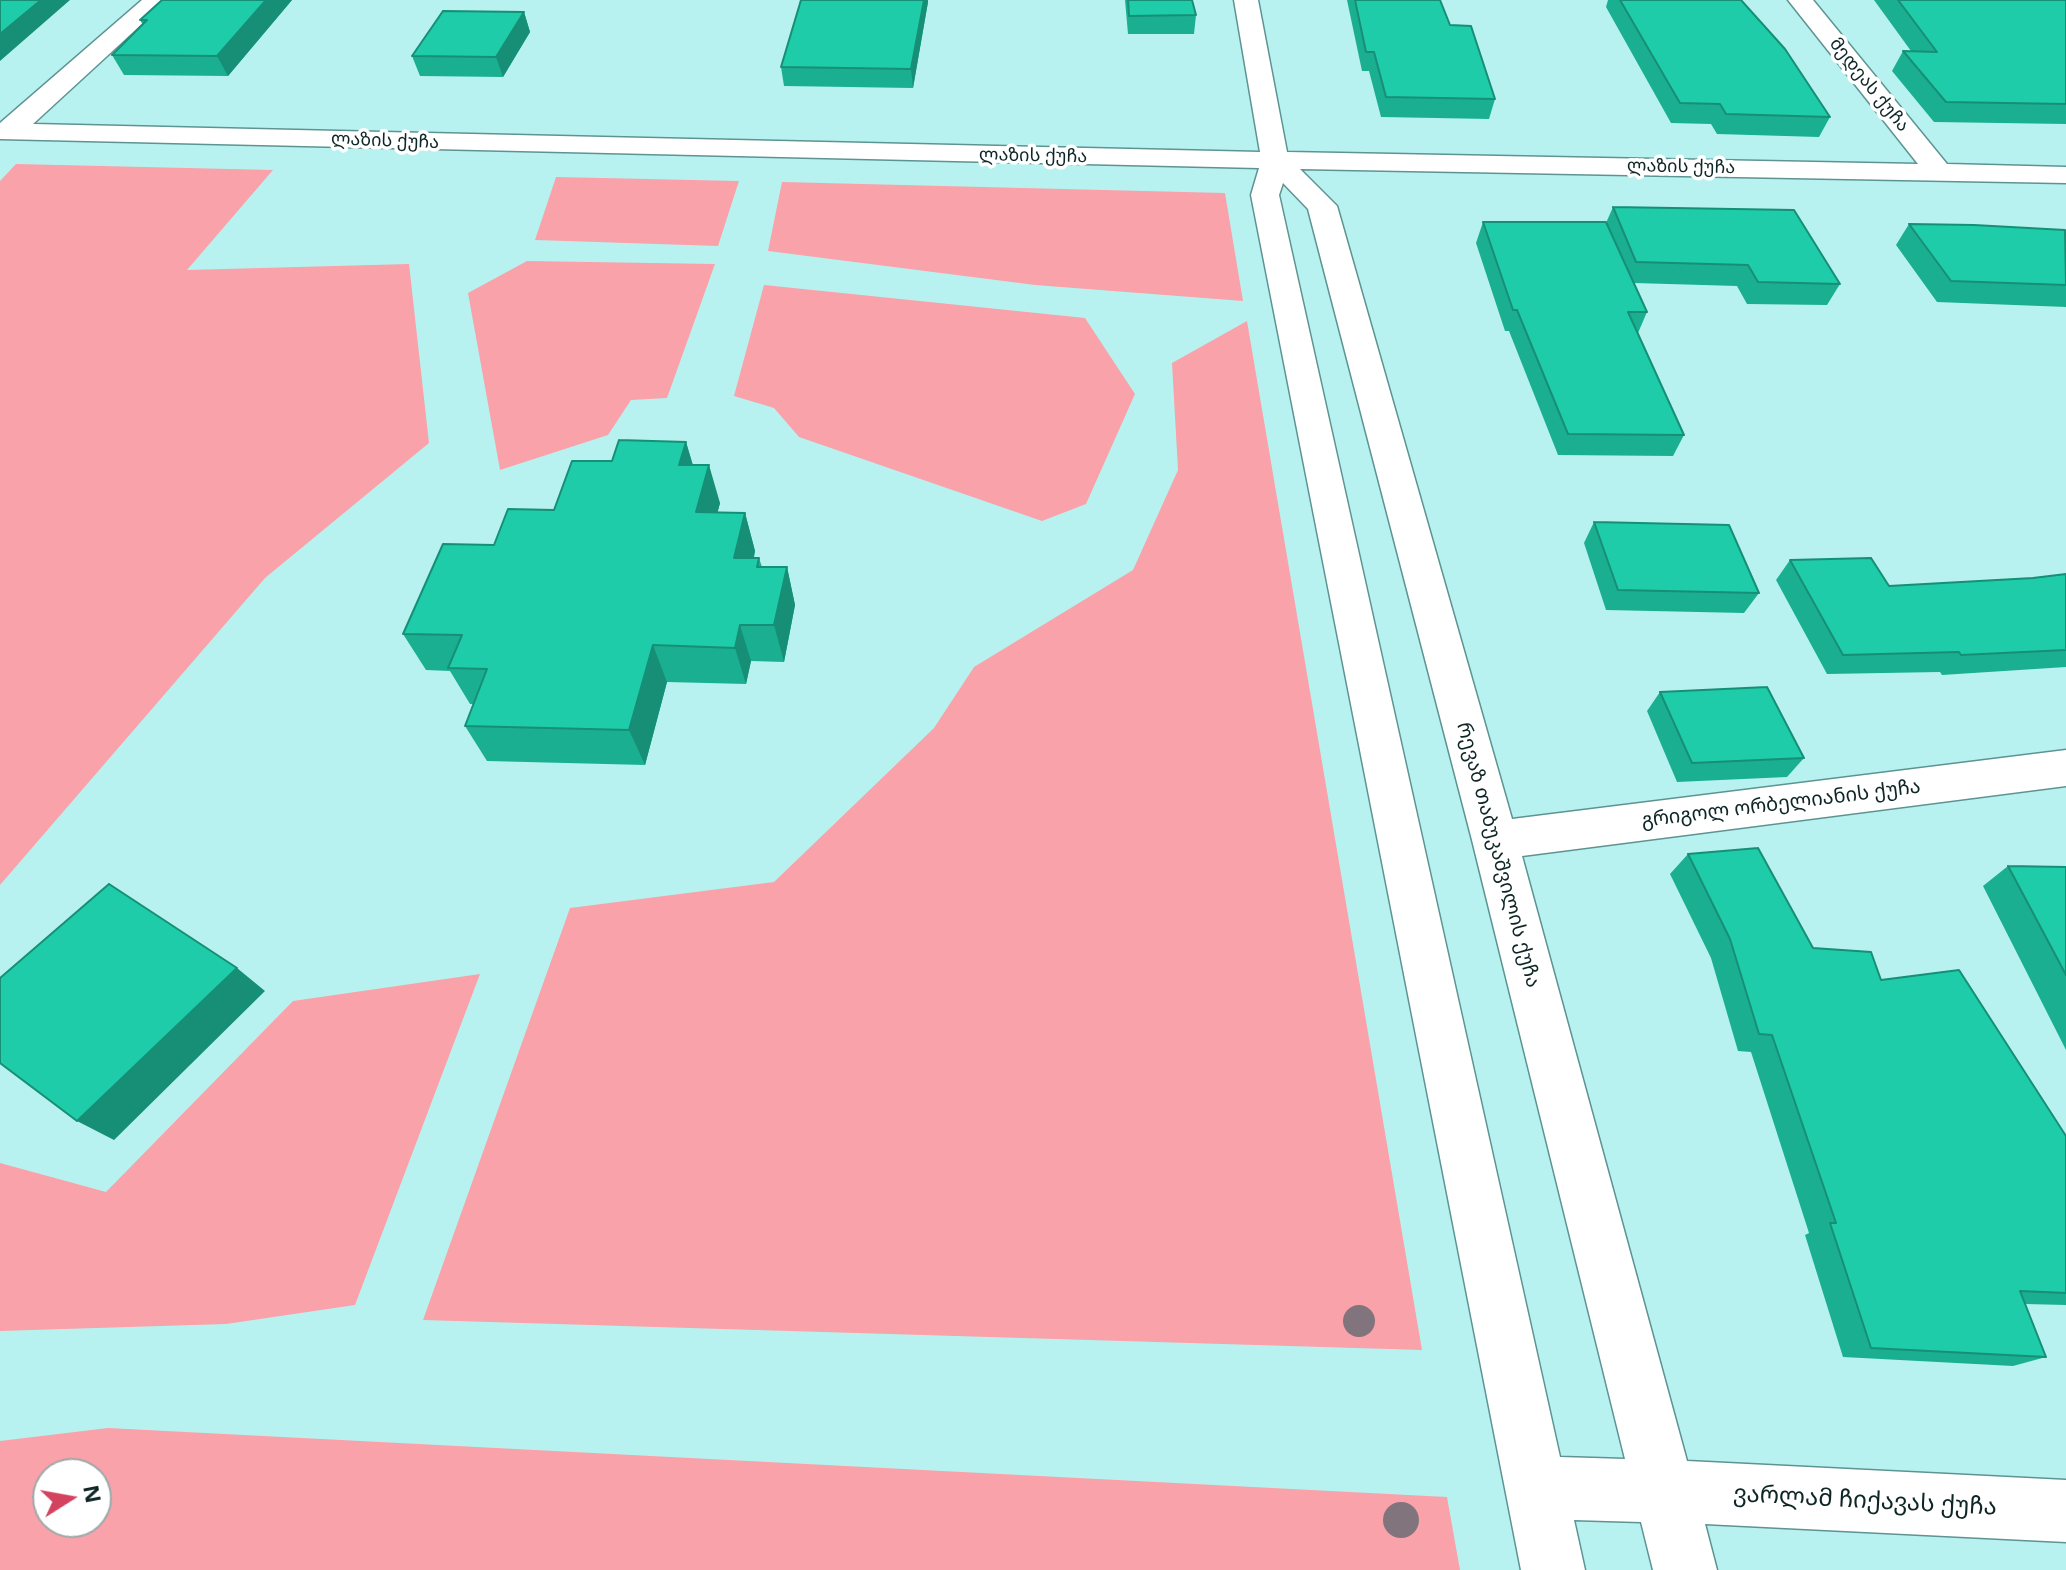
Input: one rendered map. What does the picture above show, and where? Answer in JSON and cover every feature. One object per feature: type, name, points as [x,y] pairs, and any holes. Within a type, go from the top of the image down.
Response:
[{"type":"street","points":[[4,131],[156,0]]},
{"type":"street","points":[[1246,0],[1275,160],[1265,195],[1553,1570]]},
{"type":"street","name":"მედეას ქუჩა","points":[[1800,0],[1938,171]]},
{"type":"street","name":"ლაზის ქუჩა","points":[[4,131],[790,151],[2066,175]]},
{"type":"street","name":"რევაზ თაბუკაშვილის ქუჩა","points":[[1275,160],[1322,206],[1495,840],[1685,1570]]},
{"type":"street","name":"გრიგოლ ორბელიანის ქუჩა","points":[[1495,840],[2066,768]]},
{"type":"street","name":"ვარლამ ჩიქავას ქუჩა","points":[[1536,1488],[1665,1491],[2066,1511]]},
{"type":"shaded area","points":[[16,164],[273,170],[187,270],[409,264],[429,443],[265,578],[0,885],[0,181]]},
{"type":"shaded area","points":[[556,177],[739,181],[718,246],[535,240]]},
{"type":"shaded area","points":[[782,182],[1225,193],[1243,301],[1035,285],[768,251]]},
{"type":"shaded area","points":[[527,261],[715,264],[667,398],[631,400],[608,435],[500,470],[468,293]]},
{"type":"shaded area","points":[[764,285],[1085,318],[1135,394],[1086,504],[1042,521],[799,437],[774,408],[734,396]]},
{"type":"shaded area","points":[[1247,321],[1422,1350],[423,1320],[570,908],[774,882],[934,728],[974,667],[1133,570],[1178,470],[1172,363]]},
{"type":"shaded area","points":[[480,974],[355,1305],[226,1324],[0,1331],[0,1163],[106,1192],[293,1001]]},
{"type":"shaded area","points":[[108,1428],[1447,1497],[1460,1570],[0,1570],[0,1441]]},
{"type":"building","points":[[0,0],[41,0],[0,34]]},
{"type":"building","points":[[162,0],[266,0],[217,56],[112,55],[147,20],[140,20]]},
{"type":"building","points":[[801,0],[924,0],[911,69],[781,67]]},
{"type":"building","points":[[1128,0],[1192,0],[1196,15],[1129,16]]},
{"type":"building","points":[[1355,0],[1440,0],[1450,25],[1471,26],[1495,99],[1386,97],[1374,52],[1366,52]]},
{"type":"building","points":[[1620,0],[1741,0],[1785,49],[1830,117],[1726,114],[1720,104],[1680,103]]},
{"type":"building","points":[[1898,0],[2066,0],[2066,104],[1946,102],[1903,51],[1937,52]]},
{"type":"building","points":[[443,11],[524,12],[496,57],[412,56]]},
{"type":"building","points":[[1613,207],[1794,210],[1840,284],[1758,282],[1748,265],[1636,262]]},
{"type":"building","points":[[1483,222],[1606,222],[1647,312],[1628,312],[1684,435],[1568,434],[1517,310],[1513,310]]},
{"type":"building","points":[[1909,224],[2065,230],[2066,285],[1951,281]]},
{"type":"building","points":[[619,440],[686,442],[679,465],[709,465],[696,512],[745,513],[734,558],[759,558],[757,567],[787,567],[774,625],[740,625],[735,648],[653,645],[629,730],[465,726],[487,669],[448,668],[462,635],[403,634],[443,544],[494,545],[508,509],[554,510],[572,461],[612,461]]},
{"type":"building","points":[[1594,522],[1729,525],[1759,593],[1618,590]]},
{"type":"building","points":[[1871,558],[1889,586],[2066,574],[2066,650],[1961,655],[1959,652],[1843,655],[1790,560]]},
{"type":"building","points":[[1767,687],[1804,758],[1692,763],[1660,692]]},
{"type":"building","points":[[1758,848],[1813,948],[1871,952],[1881,980],[1959,970],[2066,1136],[2066,1293],[2020,1291],[2046,1357],[1871,1348],[1830,1223],[1836,1223],[1772,1035],[1759,1034],[1730,939],[1688,854]]},
{"type":"building","points":[[2008,866],[2066,867],[2066,975]]},
{"type":"building","points":[[109,884],[237,968],[77,1121],[0,1063],[0,978]]}]
